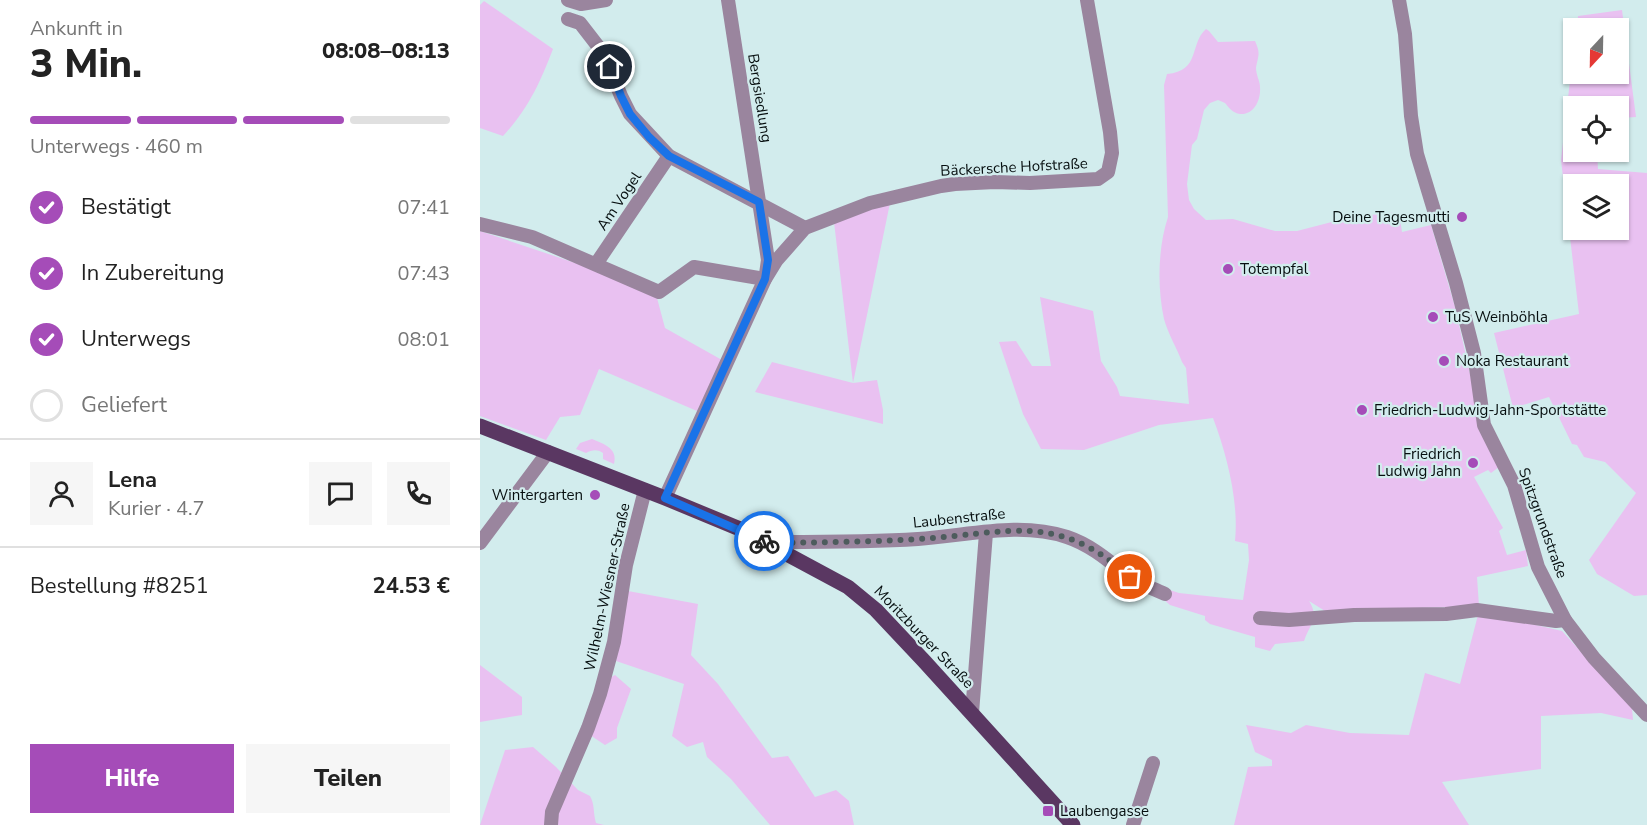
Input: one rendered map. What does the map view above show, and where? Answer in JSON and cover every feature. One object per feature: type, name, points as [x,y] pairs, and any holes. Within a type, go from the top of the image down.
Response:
[{"type":"main road","name":"Moritzburger Straße","points":[[480,426],[740,529],[857,593],[908,644],[1073,825]]},
{"type":"street","points":[[569,0],[581,4],[606,0]]},
{"type":"street","name":"Bergsiedlung","points":[[728,0],[759,202]]},
{"type":"street","name":"Bäckersche Hofstraße","points":[[665,498],[765,279],[776,261],[806,228],[870,203],[941,186],[1098,179],[1108,172],[1111,164],[1110,132],[1087,0]]},
{"type":"street","name":"Spitzgrundstraße","points":[[1399,0],[1405,34],[1415,148],[1456,282],[1474,353],[1482,420],[1514,485],[1526,518],[1538,567],[1565,620],[1594,658],[1647,715]]},
{"type":"street","points":[[568,19],[580,23],[604,54],[630,114],[669,156],[806,228]]},
{"type":"street","name":"Am Vogel","points":[[596,264],[669,156]]},
{"type":"street","points":[[480,224],[532,237],[659,292],[694,267],[765,279],[768,260],[759,202]]},
{"type":"street","points":[[480,543],[548,452]]},
{"type":"street","name":"Wilhelm-Wiesner-Straße","points":[[551,825],[552,812],[588,728],[615,642],[626,566],[645,490]]},
{"type":"street","name":"Laubenstraße","points":[[777,548],[782,543],[906,540],[1021,529],[1064,536],[1080,542],[1096,551],[1130,577],[1165,594]]},
{"type":"street","points":[[972,713],[986,533]]},
{"type":"street","points":[[1260,618],[1289,620],[1354,615],[1446,614],[1477,610],[1556,621],[1565,620]]},
{"type":"street","points":[[1133,825],[1153,763]]},
{"type":"shaded area","points":[[484,1],[553,49],[520,116],[503,136],[480,128],[480,5]]},
{"type":"shaded area","points":[[1622,10],[1623,18],[1578,18],[1578,16]]},
{"type":"shaded area","points":[[1206,29],[1218,42],[1255,41],[1258,52],[1256,68],[1260,92],[1256,106],[1245,114],[1235,113],[1225,103],[1218,100],[1210,103],[1204,110],[1197,139],[1192,145],[1187,184],[1189,200],[1194,209],[1206,220],[1233,219],[1275,231],[1297,231],[1351,217],[1399,212],[1402,232],[1431,225],[1455,307],[1473,387],[1478,426],[1499,467],[1491,473],[1488,470],[1474,477],[1503,528],[1499,531],[1507,555],[1526,550],[1528,566],[1477,577],[1479,606],[1325,611],[1309,601],[1314,617],[1304,641],[1275,644],[1270,651],[1255,647],[1255,637],[1210,624],[1205,620],[1205,616],[1170,605],[1163,599],[1167,589],[1179,593],[1243,600],[1249,560],[1248,544],[1235,541],[1236,526],[1231,479],[1213,418],[1159,425],[1084,450],[1041,449],[1023,414],[999,342],[1016,341],[1032,366],[1051,366],[1040,297],[1093,311],[1101,361],[1120,396],[1189,404],[1186,368],[1166,325],[1160,294],[1160,254],[1168,217],[1164,85],[1167,74],[1178,72],[1190,62],[1201,35]]},
{"type":"shaded area","points":[[1629,64],[1636,117],[1629,117],[1629,96],[1568,96],[1570,84],[1629,84]]},
{"type":"shaded area","points":[[1563,142],[1563,162],[1598,162],[1598,169],[1647,173],[1647,595],[1634,596],[1597,574],[1589,560],[1636,493],[1605,462],[1584,457],[1577,445],[1572,444],[1549,397],[1513,408],[1494,333],[1579,314],[1570,240],[1629,240],[1629,174],[1563,174],[1563,177],[1561,160]]},
{"type":"shaded area","points":[[890,203],[853,383],[834,222]]},
{"type":"shaded area","points":[[480,231],[599,271],[657,298],[665,328],[722,360],[697,411],[599,369],[580,415],[560,417],[546,440],[480,416]]},
{"type":"shaded area","points":[[772,362],[853,383],[877,380],[883,410],[883,424],[755,392]]},
{"type":"shaded area","points":[[592,439],[606,445],[612,451],[614,464],[603,459],[601,452],[594,450],[586,453],[576,449],[580,443]]},
{"type":"shaded area","points":[[628,591],[698,604],[691,655],[718,684],[772,758],[788,756],[815,797],[836,790],[849,801],[854,825],[770,825],[731,779],[707,757],[703,742],[687,747],[672,736],[684,684],[616,661]]},
{"type":"shaded area","points":[[1478,615],[1562,631],[1632,708],[1633,720],[1601,713],[1541,716],[1541,769],[1442,782],[1469,825],[1234,825],[1248,767],[1272,766],[1272,760],[1255,752],[1246,725],[1291,733],[1306,725],[1350,733],[1409,735],[1425,673],[1460,684]]},
{"type":"shaded area","points":[[480,665],[522,697],[522,715],[480,722]]},
{"type":"shaded area","points":[[615,675],[631,689],[617,728],[617,738],[605,745],[590,735],[608,679]]},
{"type":"shaded area","points":[[533,747],[578,790],[590,796],[596,823],[604,825],[480,825],[505,750]]},
{"type":"way so far","points":[[764,541],[777,548],[782,543],[918,539],[1021,529],[1064,536],[1080,542],[1108,559],[1130,577]]},
{"type":"place","name":"Deine Tagesmutti","points":[[1462,217]]},
{"type":"place","name":"Totempfal","points":[[1228,269]]},
{"type":"place","name":"TuS Weinböhla","points":[[1433,317]]},
{"type":"place","name":"Noka Restaurant","points":[[1444,361]]},
{"type":"place","name":"Friedrich-Ludwig-Jahn-Sportstätte","points":[[1362,410]]},
{"type":"place","name":"Friedrich Ludwig Jahn","points":[[1473,463]]},
{"type":"place","name":"Wintergarten","points":[[595,495]]},
{"type":"place","name":"Laubengasse","points":[[1048,811]]},
{"type":"route","points":[[610,67],[630,114],[669,156],[759,202],[768,260],[765,279],[665,498],[764,541]]}]
